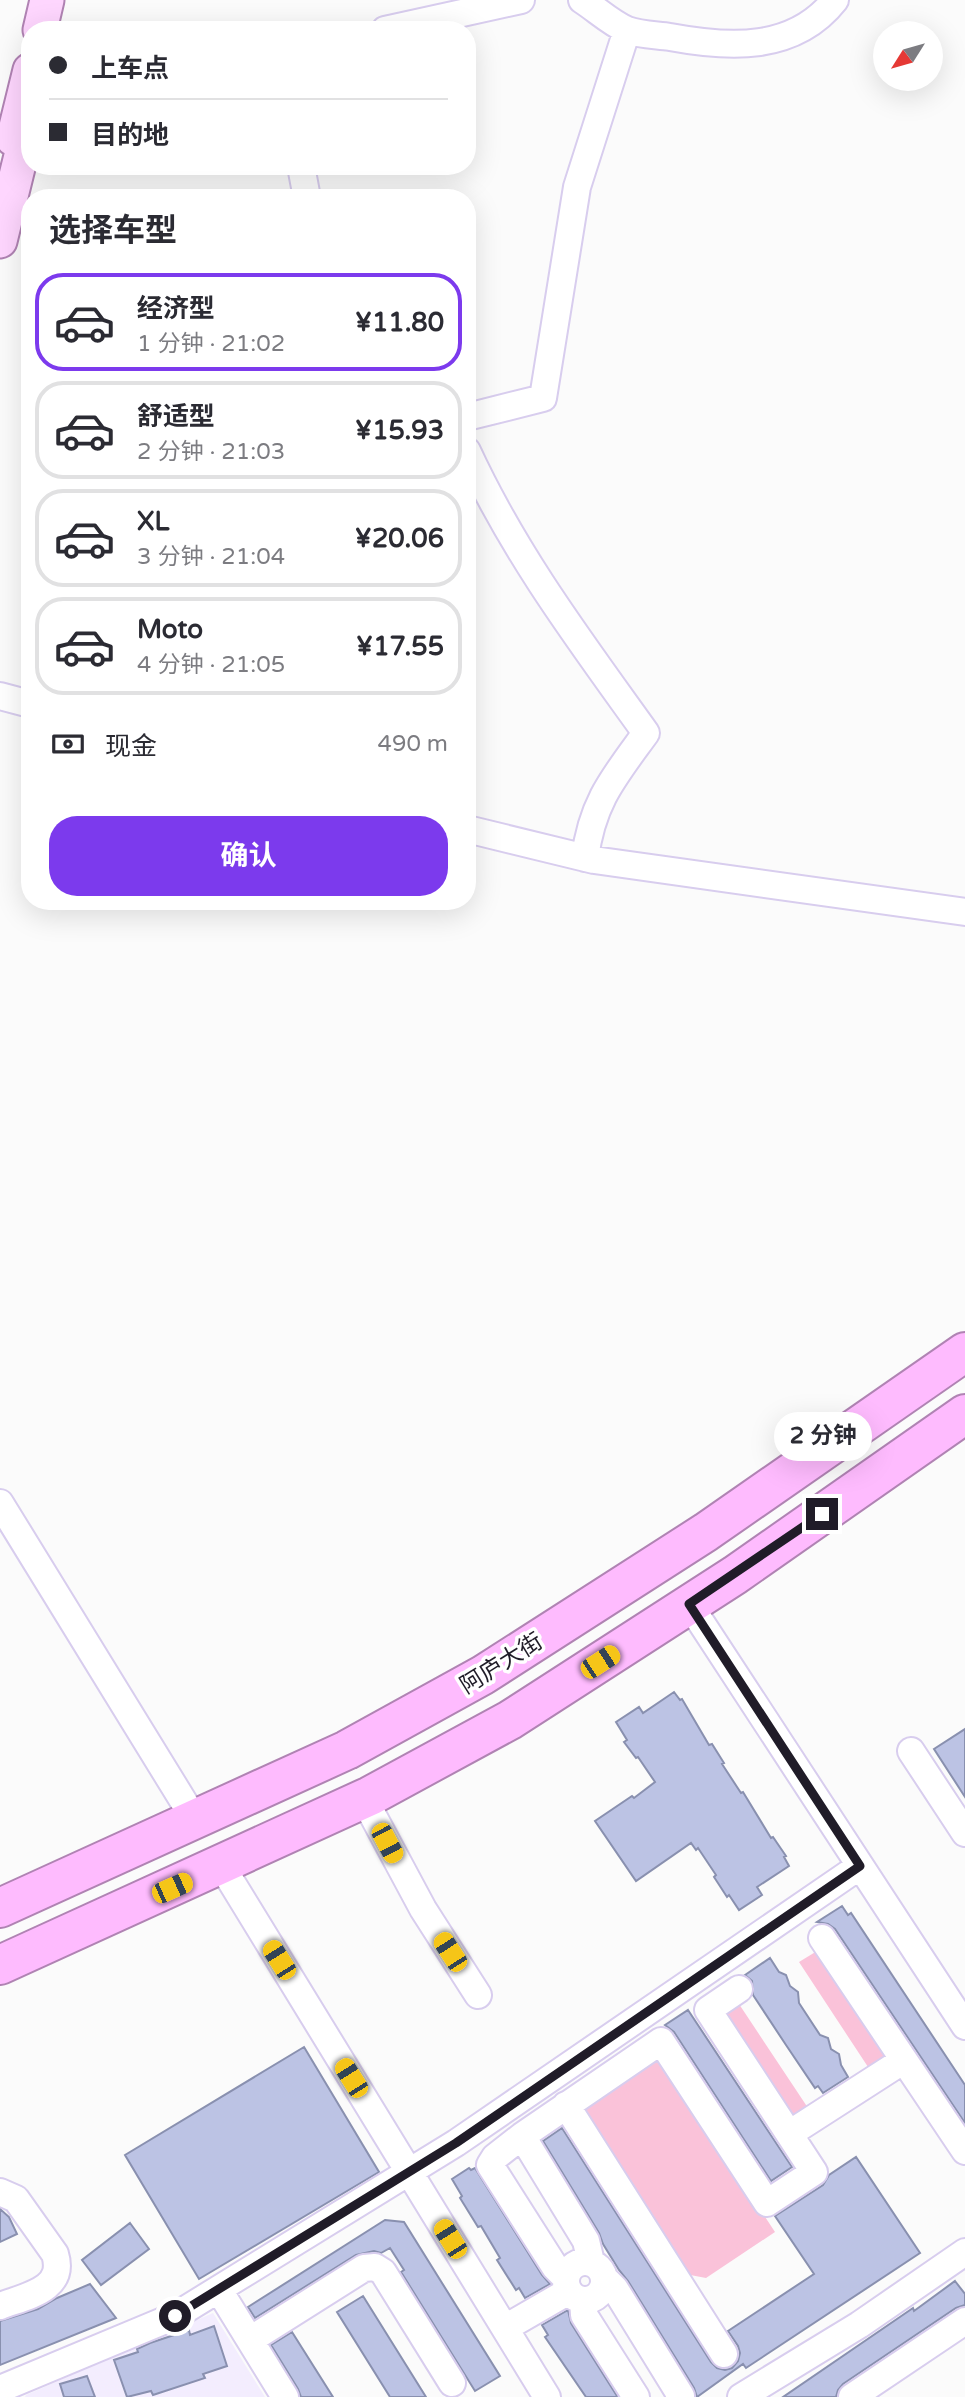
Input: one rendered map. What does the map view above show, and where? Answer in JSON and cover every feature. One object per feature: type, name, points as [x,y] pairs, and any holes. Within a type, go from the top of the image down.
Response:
[{"type":"highway","name":"阿庐大街","points":[[0,1908],[347,1750],[483,1675],[706,1532],[965,1352]]},
{"type":"highway","points":[[0,1965],[364,1799],[510,1720],[689,1604],[965,1414]]},
{"type":"main road","points":[[42,21],[47,0]]},
{"type":"main road","points":[[54,21],[59,0]]},
{"type":"main road","points":[[0,191],[21,106]]},
{"type":"main road","points":[[0,241],[21,156]]},
{"type":"street","points":[[426,21],[521,0]]},
{"type":"street","points":[[582,0],[627,30],[711,45],[748,44],[781,39],[818,19],[835,0]]},
{"type":"street","points":[[476,415],[543,398],[576,187],[627,30]]},
{"type":"street","points":[[476,470],[522,556],[646,733],[605,790],[591,824],[585,858]]},
{"type":"street","points":[[0,696],[21,702]]},
{"type":"street","points":[[476,831],[585,858],[965,912]]},
{"type":"street","points":[[908,1454],[965,1433]]},
{"type":"street","points":[[0,1503],[195,1820]]},
{"type":"street","points":[[689,1604],[965,2026]]},
{"type":"street","points":[[911,1751],[965,1833]]},
{"type":"street","points":[[364,1799],[423,1909],[478,1995]]},
{"type":"street","points":[[221,1865],[547,2397]]},
{"type":"street","points":[[0,2389],[175,2316],[219,2290],[456,2143],[860,1866]]},
{"type":"street","points":[[822,1938],[965,2151]]},
{"type":"street","points":[[522,2136],[586,2241],[598,2271],[601,2293],[595,2298],[573,2290],[555,2267],[490,2165],[495,2157],[522,2136],[661,2041],[767,2203],[814,2172],[708,2010],[740,1989]]},
{"type":"street","points":[[789,2134],[904,2060]]},
{"type":"street","points":[[566,2105],[724,2354]]},
{"type":"street","points":[[0,2192],[16,2199],[58,2261],[56,2276],[48,2288],[0,2306]]},
{"type":"street","points":[[741,2397],[859,2325],[965,2252]]},
{"type":"street","points":[[636,2397],[584,2315],[568,2272],[577,2263],[598,2271],[623,2301],[681,2396],[679,2397]]},
{"type":"street","points":[[250,2340],[364,2268],[375,2267],[383,2272],[452,2383]]},
{"type":"street","points":[[219,2290],[285,2397]]},
{"type":"street","points":[[505,2329],[573,2290]]},
{"type":"street","points":[[852,2397],[965,2321]]},
{"type":"shaded area","points":[[817,1951],[888,2058],[870,2070],[799,1962]]},
{"type":"shaded area","points":[[739,2004],[810,2111],[792,2123],[721,2016]]},
{"type":"shaded area","points":[[658,2055],[775,2232],[706,2278],[685,2274],[581,2106]]},
{"type":"shaded area","points":[[213,2313],[265,2397],[25,2397],[26,2395]]},
{"type":"building","points":[[674,1692],[682,1699],[709,1745],[712,1744],[741,1793],[743,1792],[771,1838],[773,1837],[786,1856],[784,1857],[789,1866],[757,1887],[762,1895],[739,1910],[729,1895],[727,1897],[698,1848],[696,1850],[691,1843],[636,1881],[595,1821],[655,1782],[624,1742],[627,1740],[616,1722],[639,1707],[643,1713]]},
{"type":"building","points":[[965,1729],[965,1797],[934,1749]]},
{"type":"building","points":[[842,1906],[848,1915],[851,1913],[965,2085],[965,2123],[835,1929],[828,1924],[817,1922]]},
{"type":"building","points":[[770,1958],[779,1972],[786,1975],[790,1986],[798,1992],[799,2003],[820,2035],[828,2038],[831,2049],[839,2054],[841,2065],[848,2077],[823,2093],[818,2086],[815,2088],[786,2045],[753,1995],[752,1981],[745,1975]]},
{"type":"building","points":[[688,2010],[792,2167],[771,2181],[674,2032],[665,2025]]},
{"type":"building","points":[[304,2047],[379,2172],[199,2279],[125,2155]]},
{"type":"building","points":[[562,2128],[717,2368],[732,2368],[738,2361],[738,2346],[728,2331],[814,2274],[775,2216],[823,2185],[829,2175],[856,2157],[920,2253],[746,2368],[743,2364],[697,2397],[543,2141]]},
{"type":"building","points":[[469,2168],[475,2168],[550,2284],[525,2298],[519,2288],[516,2290],[497,2260],[500,2258],[481,2226],[478,2227],[460,2198],[462,2196],[452,2179]]},
{"type":"building","points":[[0,2209],[9,2217],[17,2234],[0,2242]]},
{"type":"building","points":[[385,2220],[404,2222],[500,2376],[475,2391],[401,2272],[404,2270],[390,2248],[381,2253],[374,2251],[356,2255],[255,2318],[248,2307]]},
{"type":"building","points":[[130,2223],[149,2249],[101,2285],[82,2260]]},
{"type":"building","points":[[955,2281],[965,2294],[965,2305],[956,2308],[843,2384],[836,2397],[783,2397],[913,2308],[914,2311]]},
{"type":"building","points":[[90,2284],[116,2318],[0,2365],[0,2321],[38,2309]]},
{"type":"building","points":[[363,2296],[426,2397],[390,2397],[337,2312]]},
{"type":"building","points":[[568,2310],[571,2323],[617,2396],[586,2397],[545,2337],[548,2335],[542,2325]]},
{"type":"building","points":[[214,2326],[227,2366],[203,2374],[205,2378],[153,2395],[151,2391],[127,2397],[114,2360],[138,2352],[137,2349],[150,2343],[189,2330],[190,2335]]},
{"type":"building","points":[[292,2332],[333,2397],[301,2397],[271,2345]]},
{"type":"building","points":[[87,2376],[95,2397],[64,2397],[60,2384]]},
{"type":"route","points":[[175,2316],[456,2143],[860,1866],[689,1604],[822,1514]]}]
